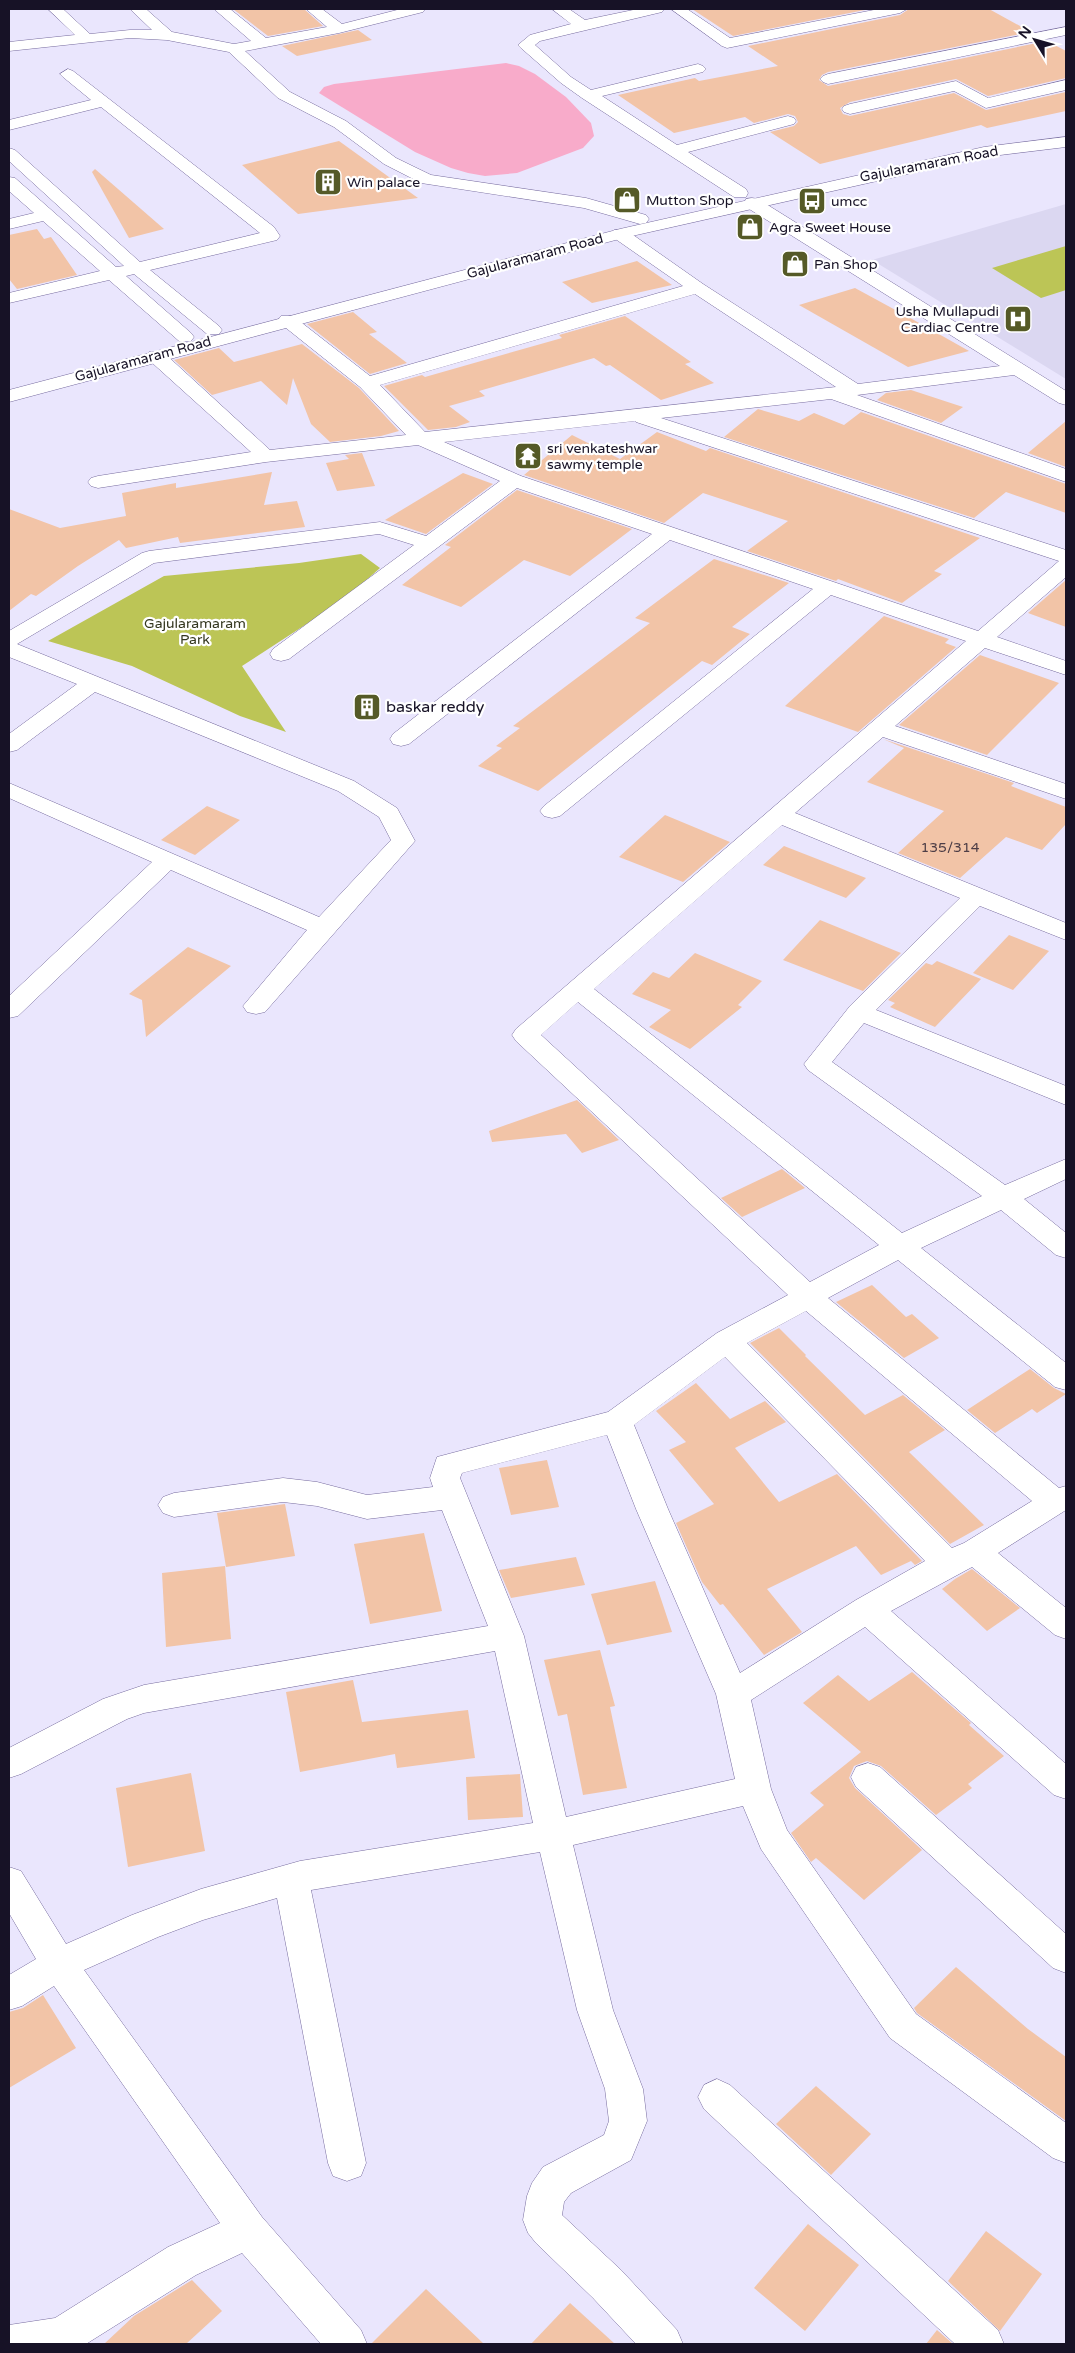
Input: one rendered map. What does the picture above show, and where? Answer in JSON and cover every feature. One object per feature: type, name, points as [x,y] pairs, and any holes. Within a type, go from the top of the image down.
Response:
[{"type":"street","points":[[55,9],[87,39]]},
{"type":"street","points":[[137,9],[167,35]]},
{"type":"street","points":[[221,9],[264,43]]},
{"type":"street","points":[[313,9],[339,29]]},
{"type":"street","points":[[9,47],[130,34],[167,35],[234,49],[339,29],[418,9]]},
{"type":"street","points":[[559,9],[583,25]]},
{"type":"street","points":[[658,9],[534,38],[526,45],[566,80],[588,95],[746,198],[1066,399]]},
{"type":"street","points":[[678,9],[727,43],[900,9]]},
{"type":"street","points":[[828,79],[1066,31]]},
{"type":"street","points":[[234,49],[284,95],[340,124],[390,161],[427,179],[586,203],[640,219]]},
{"type":"street","points":[[588,95],[698,69]]},
{"type":"street","points":[[9,298],[271,236],[68,74]]},
{"type":"street","points":[[850,109],[956,86],[986,103],[1066,85]]},
{"type":"street","points":[[9,125],[103,102]]},
{"type":"street","points":[[674,150],[788,121]]},
{"type":"street","name":"Gajularamaram Road","points":[[9,396],[288,320],[620,234],[915,153],[1066,133]]},
{"type":"street","name":"Gajularamaram Road","points":[[9,384],[640,219],[966,156],[1066,142]]},
{"type":"street","points":[[9,153],[137,267],[213,330]]},
{"type":"street","points":[[9,182],[184,337]]},
{"type":"street","points":[[9,224],[46,216]]},
{"type":"street","points":[[620,234],[697,288],[854,390]]},
{"type":"street","points":[[367,383],[697,288]]},
{"type":"street","points":[[288,320],[367,383],[421,439],[514,480],[1066,668]]},
{"type":"street","points":[[156,356],[266,456]]},
{"type":"street","points":[[98,482],[266,456],[854,390],[1016,369]]},
{"type":"street","points":[[832,392],[1066,476]]},
{"type":"street","points":[[634,415],[1066,557]]},
{"type":"street","points":[[281,654],[514,480]]},
{"type":"street","points":[[9,640],[149,557],[380,528],[429,544]]},
{"type":"street","points":[[401,740],[667,532]]},
{"type":"street","points":[[733,1694],[867,1608],[961,1558],[1061,1500],[808,1297],[525,1035],[1066,566]]},
{"type":"street","points":[[552,811],[828,587]]},
{"type":"street","points":[[9,649],[346,786],[389,813],[403,840],[323,928],[256,1006]]},
{"type":"street","points":[[9,745],[93,683]]},
{"type":"street","points":[[880,728],[1066,792]]},
{"type":"street","points":[[9,790],[323,928]]},
{"type":"street","points":[[779,815],[1066,932]]},
{"type":"street","points":[[9,1010],[168,860]]},
{"type":"street","points":[[977,896],[859,1012],[817,1064],[1004,1198],[1066,1248]]},
{"type":"street","points":[[578,989],[1066,1379]]},
{"type":"street","points":[[859,1012],[1066,1096]]},
{"type":"street","points":[[663,2344],[607,2284],[550,2230],[542,2220],[546,2196],[557,2180],[618,2147],[628,2121],[624,2089],[595,2010],[552,1835],[508,1636],[445,1478],[448,1465],[617,1421],[727,1341],[900,1246],[1066,1168]]},
{"type":"street","points":[[727,1341],[961,1558],[1066,1626]]},
{"type":"street","points":[[617,1421],[652,1509],[733,1694],[754,1789],[773,1838],[903,2026],[1066,2145]]},
{"type":"street","points":[[174,1505],[283,1490],[317,1494],[366,1507],[452,1497]]},
{"type":"street","points":[[867,1608],[1066,1785]]},
{"type":"street","points":[[9,1764],[115,1709],[144,1699],[508,1636]]},
{"type":"street","points":[[868,1777],[1066,1957]]},
{"type":"street","points":[[9,1994],[59,1964],[145,1926],[201,1905],[291,1879],[552,1835],[754,1789]]},
{"type":"street","points":[[291,1879],[347,2162]]},
{"type":"street","points":[[9,1882],[59,1964],[248,2230],[347,2344]]},
{"type":"street","points":[[717,2097],[984,2344]]},
{"type":"street","points":[[12,2344],[64,2341],[182,2261],[248,2230]]},
{"type":"shaded area","points":[[506,63],[519,66],[535,74],[566,97],[591,123],[594,136],[583,148],[517,173],[485,176],[468,173],[451,168],[415,152],[319,93],[324,87],[334,84]]},
{"type":"shaded area","name":"Usha Mullapudi Cardiac Centre","points":[[1066,204],[1066,379],[872,260]]},
{"type":"green space","points":[[1066,246],[1066,290],[1041,298],[992,268]]},
{"type":"green space","name":"Gajularamaram Park","points":[[361,554],[380,568],[345,599],[242,666],[286,732],[240,716],[132,666],[48,641],[164,576],[299,563]]},
{"type":"building","points":[[233,9],[304,9],[323,26],[268,36]]},
{"type":"building","points":[[692,9],[870,9],[733,36]]},
{"type":"building","points":[[909,9],[989,9],[1031,32],[828,72],[822,75],[819,80],[828,86],[1047,41],[1066,51],[1066,78],[988,96],[956,79],[850,102],[840,108],[843,114],[850,116],[954,93],[986,110],[1066,92],[1066,111],[987,128],[981,125],[820,164],[770,132],[794,126],[798,122],[795,116],[788,114],[754,123],[745,117],[674,133],[618,95],[695,78],[699,81],[778,66],[748,46],[900,15]]},
{"type":"building","points":[[358,30],[372,40],[297,56],[282,46]]},
{"type":"building","name":"Win palace","points":[[339,141],[418,198],[298,214],[242,165]]},
{"type":"building","points":[[95,169],[164,229],[129,238],[92,172]]},
{"type":"building","points":[[37,229],[44,239],[51,237],[77,275],[17,289],[9,279],[9,235]]},
{"type":"building","points":[[637,261],[672,285],[592,303],[562,282]]},
{"type":"building","points":[[855,288],[969,351],[908,367],[799,305]]},
{"type":"building","points":[[353,312],[377,332],[369,334],[407,363],[370,374],[307,324]]},
{"type":"building","points":[[625,316],[691,362],[685,364],[714,383],[661,400],[610,365],[606,366],[594,358],[479,391],[485,396],[449,406],[470,422],[456,427],[428,430],[384,386],[422,375],[425,377],[562,338],[559,335]]},
{"type":"building","points":[[302,344],[359,388],[399,431],[381,436],[330,442],[311,424],[293,378],[287,405],[261,381],[212,395],[174,360],[219,348],[234,362]]},
{"type":"building","points":[[911,390],[963,407],[941,423],[877,400],[886,393]]},
{"type":"building","points":[[758,409],[799,421],[814,413],[844,425],[861,412],[1066,484],[1066,513],[1006,492],[974,518],[724,437]]},
{"type":"building","points":[[1066,421],[1066,467],[1028,453]]},
{"type":"building","points":[[657,432],[706,451],[710,448],[980,538],[934,571],[942,574],[902,603],[838,579],[836,581],[747,551],[788,521],[703,493],[664,523],[524,475],[572,435],[620,459]]},
{"type":"building","points":[[362,453],[375,486],[337,491],[326,463],[349,459],[345,455]]},
{"type":"building","points":[[272,472],[264,505],[297,501],[305,527],[180,543],[178,537],[126,548],[119,540],[36,596],[31,594],[9,611],[9,509],[60,528],[126,516],[122,493],[176,483],[176,488]]},
{"type":"building","points":[[463,473],[493,484],[426,534],[385,520]]},
{"type":"building","points":[[517,490],[632,529],[570,576],[524,560],[461,607],[402,585],[451,547],[445,545]]},
{"type":"building","points":[[714,559],[789,583],[732,627],[750,634],[712,665],[702,661],[538,791],[478,766],[502,748],[496,746],[520,728],[513,726],[650,623],[635,618]]},
{"type":"building","points":[[1066,580],[1066,627],[1028,613],[1051,593]]},
{"type":"building","points":[[884,616],[949,639],[945,643],[956,647],[858,732],[785,706]]},
{"type":"building","points":[[980,655],[1059,683],[987,755],[899,725]]},
{"type":"building","points":[[883,739],[1014,783],[1011,786],[1066,807],[1066,824],[1042,850],[1006,837],[960,878],[898,853],[944,811],[867,782],[904,748]]},
{"type":"building","points":[[207,806],[240,820],[195,855],[161,840]]},
{"type":"building","points":[[665,815],[730,842],[683,882],[619,857]]},
{"type":"building","points":[[784,846],[866,878],[846,898],[763,865]]},
{"type":"building","points":[[820,920],[901,953],[863,991],[783,960]]},
{"type":"building","points":[[1009,935],[1049,951],[1013,990],[973,973]]},
{"type":"building","points":[[188,947],[231,966],[146,1037],[142,1000],[129,994]]},
{"type":"building","points":[[695,953],[762,981],[738,1005],[742,1007],[690,1049],[649,1027],[671,1010],[632,994],[653,972],[669,978]]},
{"type":"building","points":[[937,961],[981,979],[935,1027],[890,1007],[895,1003],[888,1000],[926,963],[932,965]]},
{"type":"building","points":[[577,1100],[619,1140],[582,1153],[566,1134],[492,1142],[489,1131]]},
{"type":"building","points":[[782,1169],[805,1188],[742,1217],[721,1198]]},
{"type":"building","points":[[872,1285],[906,1317],[912,1314],[939,1338],[904,1358],[836,1302]]},
{"type":"building","points":[[779,1328],[865,1415],[903,1395],[945,1430],[909,1452],[984,1525],[950,1544],[750,1343]]},
{"type":"building","points":[[1030,1369],[1054,1388],[1066,1394],[1037,1413],[1032,1409],[995,1433],[967,1410]]},
{"type":"building","points":[[696,1383],[730,1419],[765,1401],[786,1422],[735,1448],[779,1502],[837,1474],[922,1561],[915,1565],[911,1561],[881,1575],[856,1546],[767,1589],[802,1632],[764,1655],[723,1604],[720,1605],[702,1582],[676,1523],[714,1504],[669,1450],[686,1442],[656,1411]]},
{"type":"building","points":[[547,1460],[559,1507],[511,1515],[499,1468]]},
{"type":"building","points":[[285,1504],[295,1556],[226,1567],[217,1513]]},
{"type":"building","points":[[424,1533],[442,1611],[370,1624],[354,1544]]},
{"type":"building","points":[[576,1557],[585,1585],[511,1598],[499,1570]]},
{"type":"building","points":[[225,1566],[231,1639],[166,1647],[162,1573]]},
{"type":"building","points":[[972,1569],[1020,1608],[987,1631],[942,1589]]},
{"type":"building","points":[[655,1581],[672,1632],[607,1645],[591,1594]]},
{"type":"building","points":[[600,1650],[615,1706],[610,1707],[627,1788],[583,1795],[567,1714],[558,1716],[544,1660]]},
{"type":"building","points":[[912,1672],[971,1723],[969,1725],[1004,1756],[968,1784],[972,1788],[936,1815],[881,1766],[867,1761],[854,1766],[849,1778],[855,1788],[922,1850],[864,1900],[816,1858],[811,1862],[791,1833],[824,1805],[810,1793],[861,1752],[803,1703],[838,1675],[869,1701]]},
{"type":"building","points":[[353,1680],[362,1722],[468,1710],[475,1758],[397,1768],[395,1754],[300,1772],[286,1692]]},
{"type":"building","points":[[191,1773],[205,1851],[128,1867],[116,1788]]},
{"type":"building","points":[[520,1774],[523,1817],[468,1820],[466,1777]]},
{"type":"building","points":[[956,1967],[1028,2029],[1066,2057],[1066,2121],[917,2013],[914,2008]]},
{"type":"building","points":[[43,1995],[76,2048],[9,2088],[9,2012],[23,2008]]},
{"type":"building","points":[[816,2086],[871,2134],[831,2175],[776,2124]]},
{"type":"building","points":[[808,2224],[859,2265],[805,2331],[754,2288]]},
{"type":"building","points":[[986,2231],[1042,2274],[1000,2331],[948,2281]]},
{"type":"building","points":[[192,2280],[222,2311],[186,2344],[104,2344],[134,2316]]},
{"type":"building","points":[[426,2289],[484,2344],[371,2344]]},
{"type":"building","points":[[570,2303],[615,2344],[531,2344]]},
{"type":"building","points":[[937,2330],[953,2344],[926,2344]]},
{"type":"place","name":"Win palace","points":[[328,182]]},
{"type":"place","name":"Mutton Shop","points":[[627,200]]},
{"type":"place","name":"umcc","points":[[812,201]]},
{"type":"place","name":"Agra Sweet House","points":[[750,227]]},
{"type":"place","name":"Pan Shop","points":[[795,264]]},
{"type":"place","name":"Usha Mullapudi Cardiac Centre","points":[[1018,319]]},
{"type":"place","name":"sri venkateshwar sawmy temple","points":[[528,456]]},
{"type":"place","name":"baskar reddy","points":[[367,707]]}]
